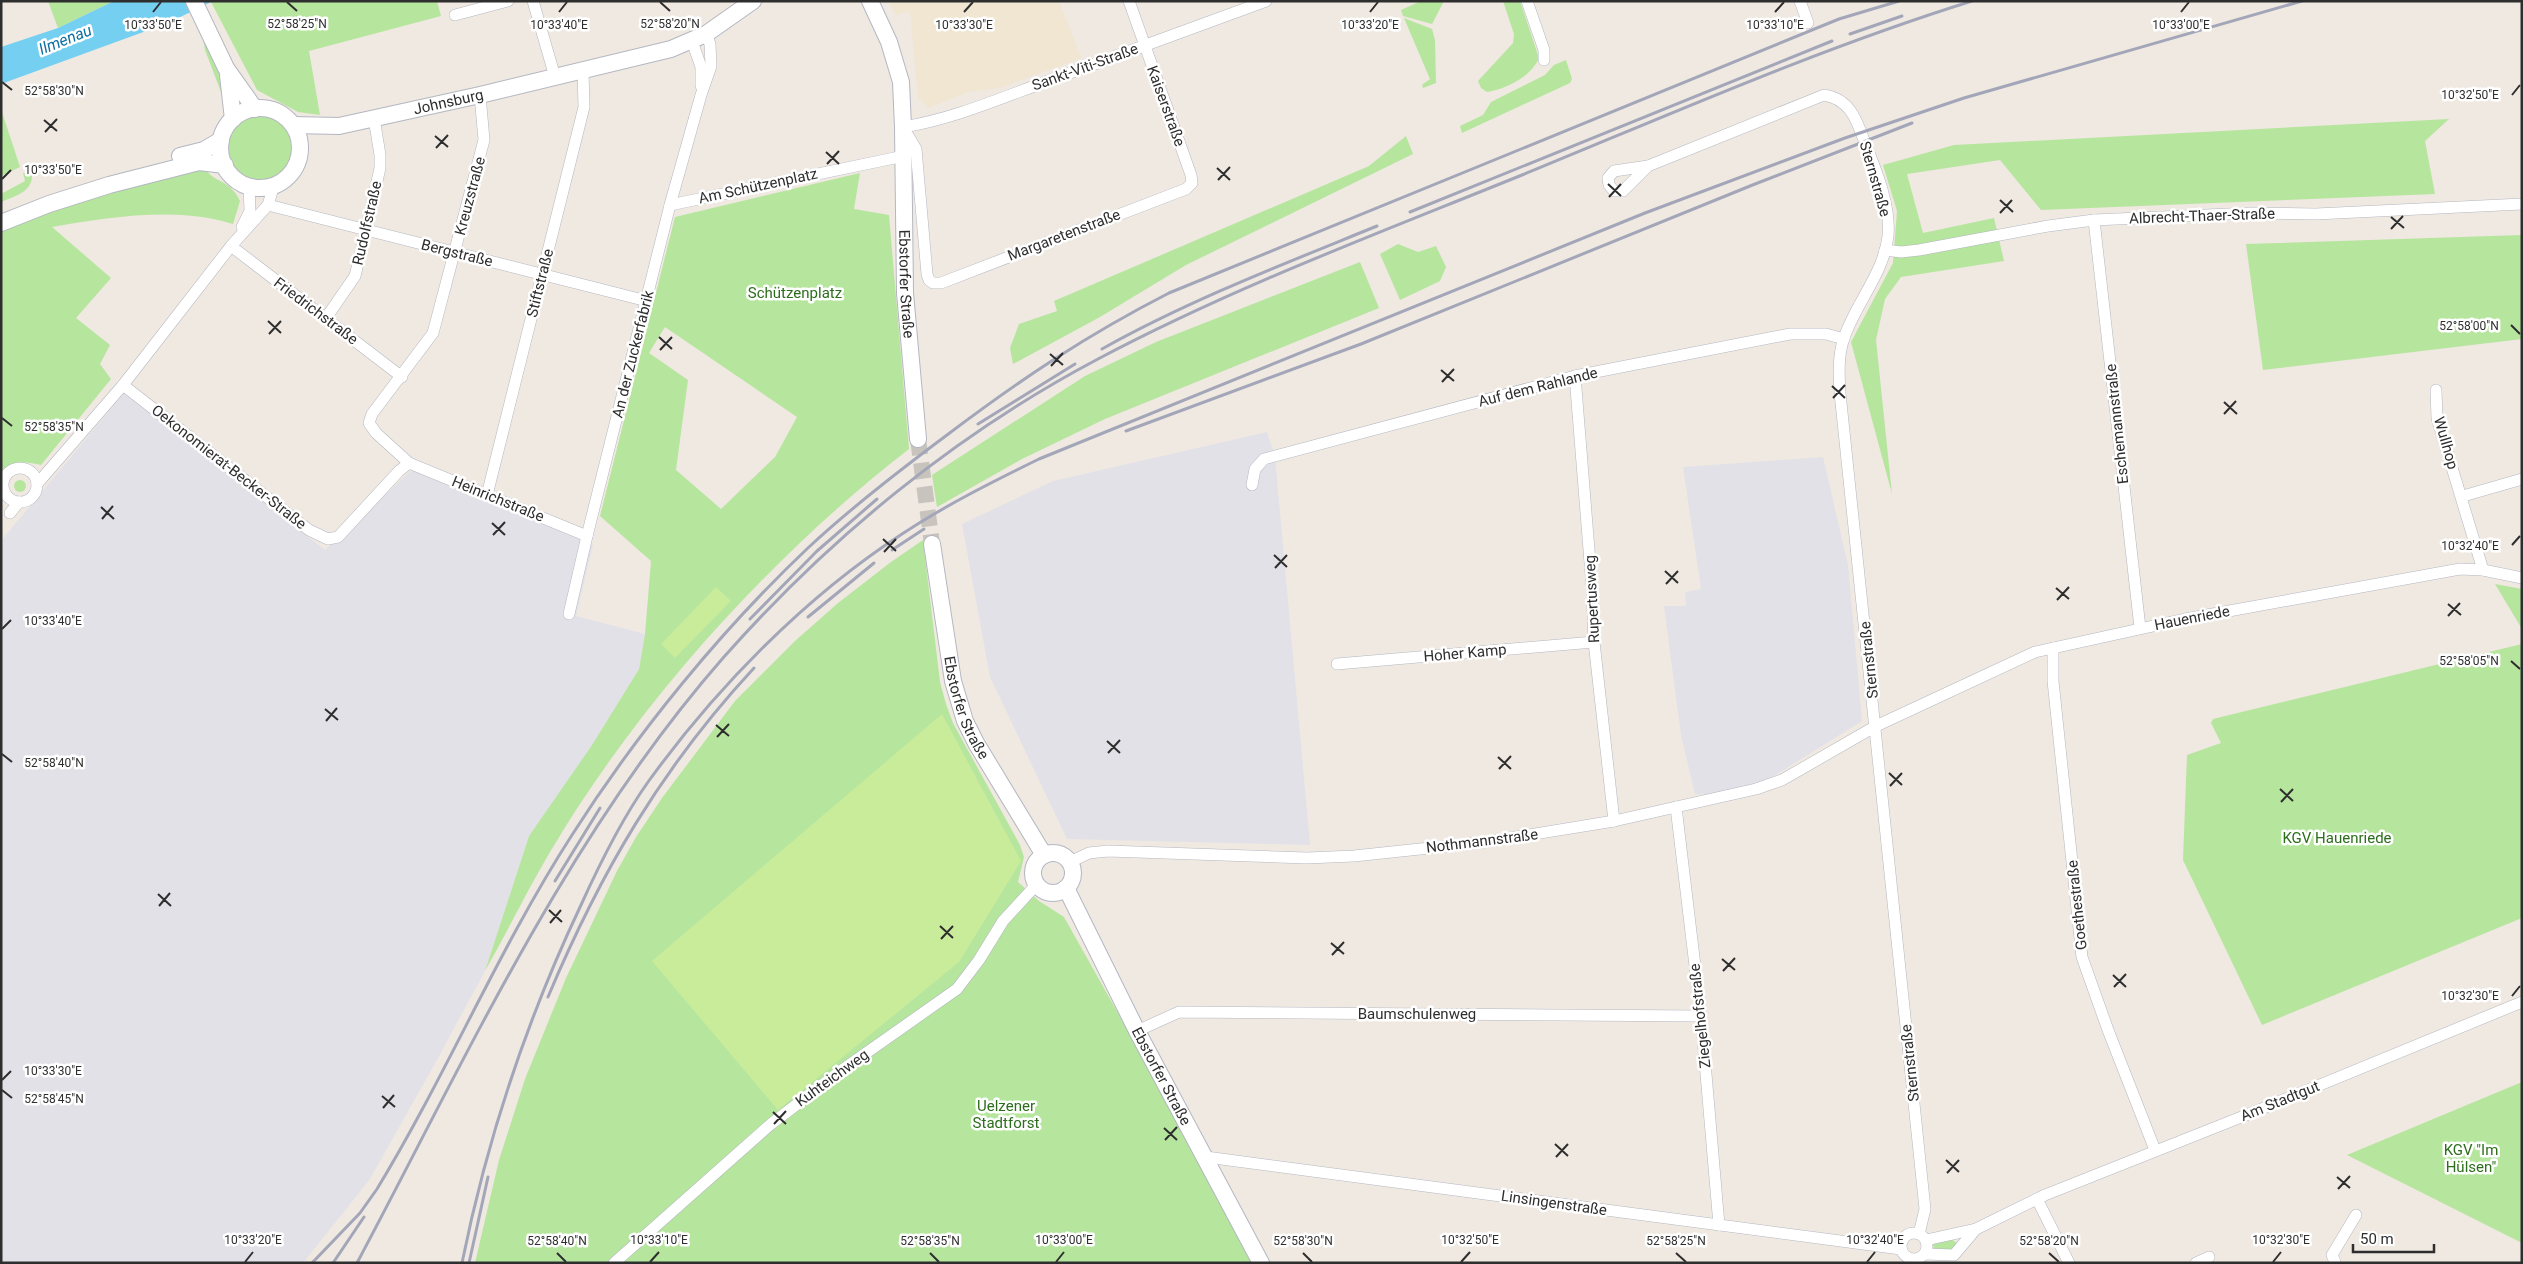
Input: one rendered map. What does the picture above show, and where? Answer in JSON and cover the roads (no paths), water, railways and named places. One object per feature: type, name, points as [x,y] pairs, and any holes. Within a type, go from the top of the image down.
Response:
[{"type":"main road","name":"Johnsburg","points":[[292,125],[339,126],[480,95],[671,49],[699,37],[753,1]]},
{"type":"main road","name":"Ebstorfer Straße","points":[[866,1],[880,20]]},
{"type":"main road","name":"Ebstorfer Straße","points":[[870,1],[880,20],[897,64],[901,89],[904,156],[905,293],[918,439]]},
{"type":"main road","points":[[198,8],[226,68],[255,109]]},
{"type":"main road","points":[[226,68],[233,119]]},
{"type":"main road","points":[[264,108],[280,114],[292,125],[300,146],[299,158],[293,170],[285,179],[266,187],[249,186],[234,178],[225,166],[220,148],[225,129],[233,119],[255,109],[264,108]]},
{"type":"main road","name":"Johnsburg","points":[[300,146],[339,126]]},
{"type":"main road","points":[[1,210],[105,174],[196,153],[221,140]]},
{"type":"main road","points":[[1,223],[49,204],[118,182],[199,162],[225,166]]},
{"type":"main road","name":"Ebstorfer Straße","points":[[932,544],[953,681],[960,707],[976,743],[1044,855]]},
{"type":"main road","points":[[1058,853],[1070,862],[1073,876],[1066,888],[1054,893],[1047,892],[1037,884],[1033,871],[1034,864],[1044,855],[1058,853]]},
{"type":"main road","name":"Ebstorfer Straße","points":[[1066,888],[1137,1031],[1261,1263]]},
{"type":"street","points":[[455,15],[508,1]]},
{"type":"street","points":[[533,1],[556,77]]},
{"type":"street","name":"Kaiserstraße","points":[[1129,1],[1146,45],[1191,175],[1192,183]]},
{"type":"street","name":"Sankt-Viti-Straße","points":[[903,127],[940,119],[1266,1]]},
{"type":"street","points":[[1527,1],[1544,50],[1544,60]]},
{"type":"street","points":[[1800,1],[1808,23]]},
{"type":"street","name":"An der Zuckerfabrik","points":[[569,614],[670,205],[701,95],[699,37]]},
{"type":"street","name":"Stiftstraße","points":[[487,495],[584,107],[583,71]]},
{"type":"street","name":"Kreuzstraße","points":[[369,423],[372,414],[402,377],[433,333],[484,140],[480,95]]},
{"type":"street","name":"Sternstraße","points":[[1648,166],[1824,96],[1834,97],[1844,104],[1856,118],[1879,182],[1888,225],[1885,250],[1844,339],[1838,362],[1925,1210],[1923,1237]]},
{"type":"street","name":"Rudolfstraße","points":[[326,318],[355,276],[380,168],[374,118]]},
{"type":"street","name":"Ebstorfer Straße","points":[[903,127],[916,149],[927,274],[929,280],[934,284]]},
{"type":"street","name":"Am Schützenplatz","points":[[670,205],[904,156]]},
{"type":"street","name":"Margaretenstraße","points":[[934,284],[941,283],[1186,189],[1192,183]]},
{"type":"street","points":[[10,513],[19,502],[32,497],[37,484],[123,385],[230,246],[268,205],[274,185]]},
{"type":"street","points":[[230,246],[250,211],[249,186]]},
{"type":"street","name":"Albrecht-Thaer-Straße","points":[[1885,250],[1901,252],[1920,250],[2048,226],[2094,220],[2251,213],[2316,214],[2522,204]]},
{"type":"street","name":"Bergstraße","points":[[268,205],[646,301]]},
{"type":"street","name":"Eschemannstraße","points":[[2094,220],[2140,628]]},
{"type":"street","name":"Friedrichstraße","points":[[230,246],[402,377]]},
{"type":"street","name":"Auf dem Rahlande","points":[[1252,485],[1255,470],[1264,460],[1574,376],[1790,334],[1826,334],[1844,339]]},
{"type":"street","name":"Rupertusweg","points":[[1574,376],[1592,587],[1594,642],[1614,821]]},
{"type":"street","name":"Oekonomierat-Becker-Straße","points":[[123,385],[309,530],[328,539],[338,536],[409,462]]},
{"type":"street","name":"Wullhop","points":[[2436,390],[2437,418],[2463,496],[2484,570]]},
{"type":"street","name":"Heinrichstraße","points":[[369,423],[376,433],[409,462],[587,536]]},
{"type":"street","points":[[19,502],[12,500],[6,494],[4,484],[7,475],[16,469],[25,469],[33,475],[37,484]]},
{"type":"street","points":[[2463,496],[2522,479]]},
{"type":"street","name":"Hauenriede","points":[[1876,726],[2016,660],[2053,648],[2140,628],[2460,568],[2484,570],[2522,578]]},
{"type":"street","name":"Hoher Kamp","points":[[1336,664],[1594,642]]},
{"type":"street","name":"Goethestraße","points":[[2053,648],[2053,680],[2082,957],[2108,1030],[2155,1150]]},
{"type":"street","name":"Nothmannstraße","points":[[1070,862],[1089,853],[1108,850],[1307,858],[1354,856],[1486,842],[1614,821],[1756,789],[1782,780],[1876,726]]},
{"type":"street","name":"Ziegelhofstraße","points":[[1676,807],[1701,1016],[1719,1225]]},
{"type":"street","name":"Kuhteichweg","points":[[614,1263],[771,1124],[842,1070],[957,989],[979,960],[1003,921],[1037,884]]},
{"type":"street","name":"Am Stadtgut","points":[[1976,1229],[2037,1198],[2254,1112],[2522,1002]]},
{"type":"street","name":"Baumschulenweg","points":[[1137,1031],[1179,1012],[1701,1016]]},
{"type":"street","name":"Linsingenstraße","points":[[1206,1157],[1719,1225],[1904,1257]]},
{"type":"street","points":[[2037,1198],[2069,1262]]},
{"type":"street","points":[[2335,1263],[2332,1254],[2356,1215]]},
{"type":"street","points":[[1976,1229],[1954,1255],[1925,1254],[1915,1260],[1904,1257],[1904,1238],[1911,1233],[1923,1237],[1976,1229]]},
{"type":"street","points":[[1923,1237],[1928,1247],[1925,1254]]},
{"type":"street","points":[[2196,1263],[2209,1257]]},
{"type":"water","name":"Ilmenau","points":[[114,1],[213,1],[168,23],[1,84],[1,47],[58,28]]},
{"type":"tunnel","points":[[918,439],[932,544]]},
{"type":"railway","points":[[312,1263],[360,1213],[377,1189],[427,1101],[497,966],[546,878],[572,835],[624,759],[682,684],[744,612],[809,547],[877,489],[974,415],[1028,377],[1110,325],[1169,293],[1839,19],[1899,1]]},
{"type":"railway","points":[[357,1263],[523,950],[568,873],[615,799],[667,727],[723,658],[806,571],[897,492],[994,420],[1045,388],[1149,333],[1254,284],[1745,83],[1858,40],[1972,1]]},
{"type":"railway","points":[[462,1263],[496,1125],[526,1036],[561,948],[603,858],[629,811],[674,747],[703,712],[764,646],[831,586],[902,534],[952,504],[1039,459],[1645,213],[1845,138],[1964,98],[2302,1]]},
{"type":"railway","points":[[1850,34],[1902,16]]},
{"type":"railway","points":[[1410,212],[1832,41]]},
{"type":"railway","points":[[1126,431],[1361,344],[1755,184],[1912,123]]},
{"type":"railway","points":[[1102,349],[1169,314],[1377,226]]},
{"type":"railway","points":[[978,424],[1075,364]]},
{"type":"railway","points":[[750,619],[817,551],[877,499]]},
{"type":"railway","points":[[892,550],[924,529]]},
{"type":"railway","points":[[808,617],[874,563]]},
{"type":"railway","points":[[548,997],[589,907],[636,823],[690,744],[754,668]]},
{"type":"railway","points":[[555,881],[600,808]]},
{"type":"railway","points":[[469,1263],[488,1177]]},
{"type":"railway","points":[[333,1263],[364,1217]]},
{"type":"park label","name":"Schützenplatz","points":[[795,293]]},
{"type":"park label","name":"KGV Hauenriede","points":[[2337,838]]},
{"type":"park label","name":"Uelzener Stadtforst","points":[[1006,1114]]},
{"type":"park label","name":"KGV \"Im Hülsen\"","points":[[2471,1158]]}]
